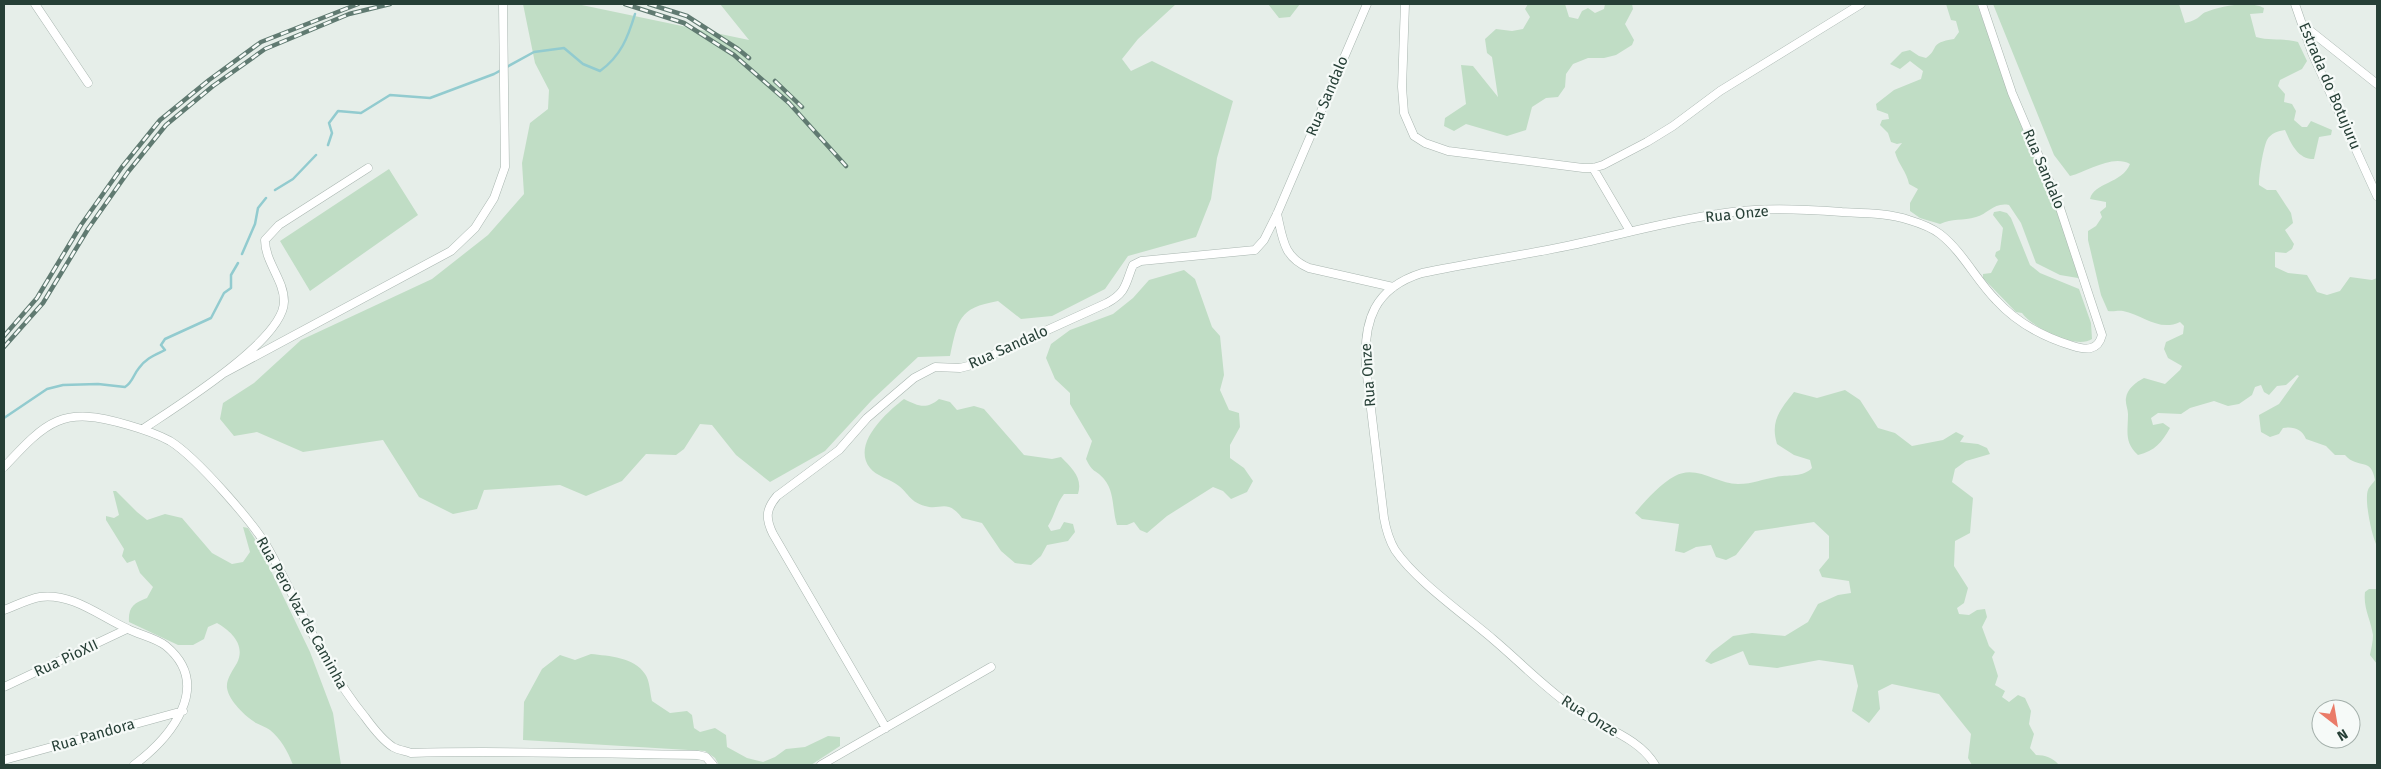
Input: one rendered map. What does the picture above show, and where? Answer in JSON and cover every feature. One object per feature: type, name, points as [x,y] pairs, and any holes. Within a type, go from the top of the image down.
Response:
[{"type":"street","points":[[35,4],[88,83]]},
{"type":"street","points":[[143,429],[224,373],[451,251],[475,228],[494,198],[505,167],[503,4]]},
{"type":"street","name":"Rua Sandalo","points":[[886,728],[773,534],[766,517],[771,503],[777,496],[839,450],[880,405],[928,369],[968,366],[1107,303],[1124,290],[1133,265],[1141,261],[1254,250],[1264,240],[1277,214],[1367,4]]},
{"type":"street","points":[[1405,4],[1402,87],[1404,113],[1414,136],[1426,143],[1448,151],[1593,168],[1672,126],[1720,91],[1861,4]]},
{"type":"street","name":"Rua Sandalo","points":[[1982,4],[2012,93],[2057,199],[2102,335]]},
{"type":"street","name":"Estrada do Botujuru","points":[[2295,4],[2312,53],[2377,196]]},
{"type":"street","points":[[2303,25],[2377,84]]},
{"type":"street","points":[[224,373],[272,329],[284,303],[282,291],[265,249],[265,240],[269,234],[309,205],[368,168]]},
{"type":"street","points":[[1593,168],[1630,231]]},
{"type":"street","name":"Rua Onze","points":[[1655,765],[1645,750],[1590,720],[1553,693],[1405,563],[1395,549],[1388,534],[1384,518],[1364,343],[1367,325],[1383,298],[1393,287],[1408,278],[1422,273],[1718,214],[1780,210],[1865,213],[1908,220],[1939,233],[1955,248],[1996,300],[2028,328],[2054,340],[2088,349],[2100,343],[2102,335]]},
{"type":"street","points":[[1277,214],[1288,253],[1298,263],[1309,268],[1393,287]]},
{"type":"street","name":"Rua Pero Vaz de Caminha","points":[[4,467],[31,438],[48,425],[66,417],[83,415],[99,417],[143,429],[169,441],[195,462],[260,537],[332,672],[349,698],[382,738],[394,748],[411,753],[522,750],[574,754],[698,755],[706,757],[713,765]]},
{"type":"street","points":[[4,610],[38,597],[54,596],[76,602],[127,629],[164,645],[178,658],[184,669],[186,684],[183,710],[172,730],[134,765]]},
{"type":"street","name":"Rua PioXII","points":[[4,687],[127,629]]},
{"type":"street","points":[[821,765],[991,667]]},
{"type":"street","name":"Rua Pandora","points":[[4,760],[183,710]]},
{"type":"green space","points":[[523,4],[577,4],[749,40],[720,4],[1176,4],[1138,39],[1122,59],[1131,71],[1152,61],[1233,101],[1217,158],[1211,199],[1196,237],[1128,256],[1105,289],[1052,316],[1021,319],[998,301],[975,307],[967,312],[958,325],[950,356],[918,357],[872,400],[825,451],[770,482],[736,455],[712,425],[700,424],[684,449],[676,455],[646,454],[622,481],[586,496],[560,485],[484,490],[477,509],[453,514],[419,497],[383,440],[303,452],[257,432],[234,436],[220,419],[223,403],[254,383],[301,340],[432,279],[488,235],[524,194],[522,163],[530,123],[548,109],[549,90],[535,63]]},
{"type":"green space","points":[[1268,4],[1300,4],[1290,17],[1279,18]]},
{"type":"green space","points":[[1528,4],[1565,4],[1569,17],[1578,19],[1582,11],[1588,8],[1595,13],[1604,9],[1605,4],[1632,4],[1633,9],[1625,24],[1634,40],[1632,45],[1616,55],[1604,58],[1588,58],[1573,64],[1566,74],[1565,87],[1558,97],[1546,98],[1532,107],[1526,130],[1507,136],[1466,124],[1454,131],[1444,126],[1445,118],[1466,104],[1461,65],[1473,66],[1498,97],[1492,57],[1487,53],[1485,39],[1496,29],[1512,31],[1523,29],[1530,17],[1525,9]]},
{"type":"green space","points":[[1946,4],[1977,4],[2018,116],[2056,202],[2080,275],[2078,278],[2060,275],[2036,263],[2021,223],[2009,205],[1999,205],[1976,217],[1940,224],[1920,218],[1910,211],[1910,203],[1918,189],[1909,184],[1896,156],[1895,152],[1902,143],[1891,142],[1888,133],[1880,125],[1882,120],[1889,119],[1888,114],[1877,110],[1876,104],[1894,90],[1921,79],[1923,71],[1910,61],[1900,69],[1890,64],[1902,52],[1910,50],[1926,58],[1937,44],[1954,39],[1959,32],[1956,21],[1951,20]]},
{"type":"green space","points":[[1993,4],[2179,4],[2185,23],[2219,8],[2251,4],[2264,8],[2263,13],[2250,14],[2256,37],[2298,42],[2307,61],[2302,69],[2280,80],[2278,86],[2285,94],[2284,102],[2292,104],[2296,111],[2294,120],[2302,127],[2307,127],[2311,121],[2332,130],[2331,135],[2319,137],[2314,159],[2303,156],[2295,149],[2285,130],[2273,134],[2267,140],[2264,149],[2259,185],[2267,190],[2276,190],[2291,213],[2293,223],[2285,230],[2294,244],[2292,249],[2286,253],[2275,252],[2275,267],[2288,273],[2307,275],[2317,292],[2327,295],[2340,291],[2350,277],[2372,280],[2377,278],[2377,546],[2371,527],[2367,502],[2368,490],[2375,480],[2373,473],[2367,465],[2355,462],[2345,455],[2335,455],[2326,446],[2306,439],[2300,431],[2294,428],[2283,428],[2279,434],[2270,437],[2261,432],[2259,415],[2279,404],[2299,376],[2297,375],[2286,385],[2277,386],[2269,395],[2264,392],[2261,385],[2255,387],[2252,395],[2239,404],[2228,406],[2214,401],[2190,408],[2181,414],[2158,413],[2151,418],[2153,425],[2163,423],[2170,428],[2161,442],[2149,451],[2138,455],[2131,446],[2128,436],[2126,400],[2128,392],[2132,386],[2144,378],[2165,384],[2180,370],[2182,366],[2168,358],[2164,349],[2166,342],[2183,334],[2184,326],[2180,322],[2172,325],[2158,324],[2123,311],[2108,311],[2101,295],[2088,240],[2088,231],[2096,226],[2102,217],[2100,212],[2106,207],[2106,202],[2090,199],[2097,189],[2121,176],[2130,164],[2123,161],[2108,162],[2070,176],[2054,155]]},
{"type":"green space","points":[[389,169],[418,215],[310,291],[280,241]]},
{"type":"green space","points":[[1994,212],[2007,213],[2011,218],[2030,265],[2040,273],[2079,289],[2091,323],[2092,339],[2085,342],[2076,342],[2045,331],[2022,313],[2016,312],[1983,278],[1983,274],[1991,273],[1998,260],[1995,256],[1996,252],[2000,250],[2003,228],[1993,215]]},
{"type":"green space","points":[[1184,270],[1195,279],[1212,327],[1220,336],[1224,375],[1220,390],[1229,410],[1239,413],[1240,427],[1230,445],[1230,458],[1244,468],[1253,481],[1247,492],[1231,499],[1223,491],[1213,487],[1167,516],[1147,533],[1140,530],[1134,522],[1127,525],[1117,525],[1112,495],[1108,484],[1091,467],[1086,459],[1092,441],[1070,404],[1070,393],[1055,379],[1046,358],[1051,344],[1070,330],[1113,314],[1133,298],[1149,280]]},
{"type":"green space","points":[[1845,390],[1860,400],[1878,428],[1895,433],[1912,446],[1943,440],[1956,432],[1964,436],[1960,442],[1978,444],[1987,448],[1990,454],[1966,461],[1955,469],[1952,482],[1973,498],[1970,533],[1955,541],[1954,566],[1968,588],[1964,603],[1957,608],[1959,614],[1969,615],[1977,610],[1985,609],[1987,617],[1982,627],[1989,646],[1995,652],[1992,657],[1998,676],[1995,685],[2005,691],[2002,697],[2009,702],[2018,695],[2025,698],[2031,711],[2029,724],[2034,734],[2030,748],[2036,755],[2049,757],[2059,765],[1972,765],[1968,758],[1971,734],[1939,694],[1892,684],[1878,691],[1880,709],[1869,723],[1852,711],[1858,686],[1853,665],[1819,660],[1777,668],[1749,665],[1743,651],[1711,664],[1705,661],[1712,652],[1733,636],[1752,633],[1785,636],[1808,622],[1818,604],[1838,595],[1851,593],[1849,581],[1822,577],[1819,570],[1829,558],[1829,536],[1814,522],[1755,531],[1736,555],[1726,560],[1716,557],[1711,545],[1696,547],[1684,553],[1675,551],[1679,524],[1642,519],[1635,513],[1664,483],[1683,473],[1699,473],[1738,484],[1808,471],[1812,468],[1810,460],[1794,455],[1777,444],[1775,429],[1778,416],[1784,404],[1794,392],[1817,398]]},
{"type":"green space","points":[[904,399],[922,406],[930,405],[939,399],[950,402],[957,410],[974,406],[984,409],[1024,455],[1052,459],[1061,457],[1078,478],[1078,494],[1064,494],[1048,526],[1051,531],[1060,529],[1064,522],[1073,524],[1075,532],[1068,541],[1047,545],[1041,556],[1031,565],[1015,563],[1001,551],[982,523],[962,518],[952,508],[944,506],[930,507],[920,504],[892,481],[873,471],[865,459],[868,439],[881,420]]},
{"type":"green space","points":[[113,491],[116,491],[147,520],[165,514],[182,518],[212,553],[232,564],[243,562],[250,552],[243,527],[248,528],[258,544],[310,652],[333,713],[341,765],[293,765],[278,737],[256,723],[238,708],[228,693],[227,685],[237,663],[240,650],[236,639],[222,626],[217,623],[208,627],[204,639],[193,645],[178,645],[129,622],[133,606],[147,598],[153,587],[140,573],[135,560],[127,563],[122,556],[124,549],[106,520],[106,516],[114,518],[119,515]]},
{"type":"green space","points":[[2369,589],[2377,589],[2377,664],[2370,655],[2373,635],[2365,598],[2365,592]]},
{"type":"green space","points":[[591,654],[621,658],[640,668],[647,677],[652,701],[670,713],[687,711],[692,715],[694,728],[700,732],[715,728],[726,735],[727,747],[747,758],[763,762],[775,757],[786,749],[805,747],[828,736],[840,737],[840,746],[811,765],[719,765],[715,758],[705,751],[523,740],[524,702],[542,669],[560,655],[575,660]]},
{"type":"waterway","points":[[328,145],[332,133],[329,123],[338,111],[361,113],[390,95],[430,98],[494,74],[534,52],[564,48],[583,64],[600,71],[623,46],[635,14]]},
{"type":"waterway","points":[[275,190],[293,179],[316,155]]},
{"type":"waterway","points":[[242,254],[255,224],[258,208],[266,198]]},
{"type":"waterway","points":[[4,418],[47,389],[63,385],[98,384],[125,387],[145,362],[165,350],[161,345],[165,339],[211,318],[224,293],[231,288],[231,275],[238,263]]},
{"type":"railway","points":[[4,336],[37,298],[81,225],[122,167],[160,120],[209,80],[261,42],[358,4]]},
{"type":"railway","points":[[4,347],[43,303],[88,229],[128,172],[166,125],[213,86],[265,49],[349,14],[390,4]]},
{"type":"railway","points":[[625,4],[684,23],[734,55],[789,103],[846,166]]},
{"type":"railway","points":[[649,4],[687,16],[749,58]]},
{"type":"railway","points":[[775,81],[802,107]]}]
